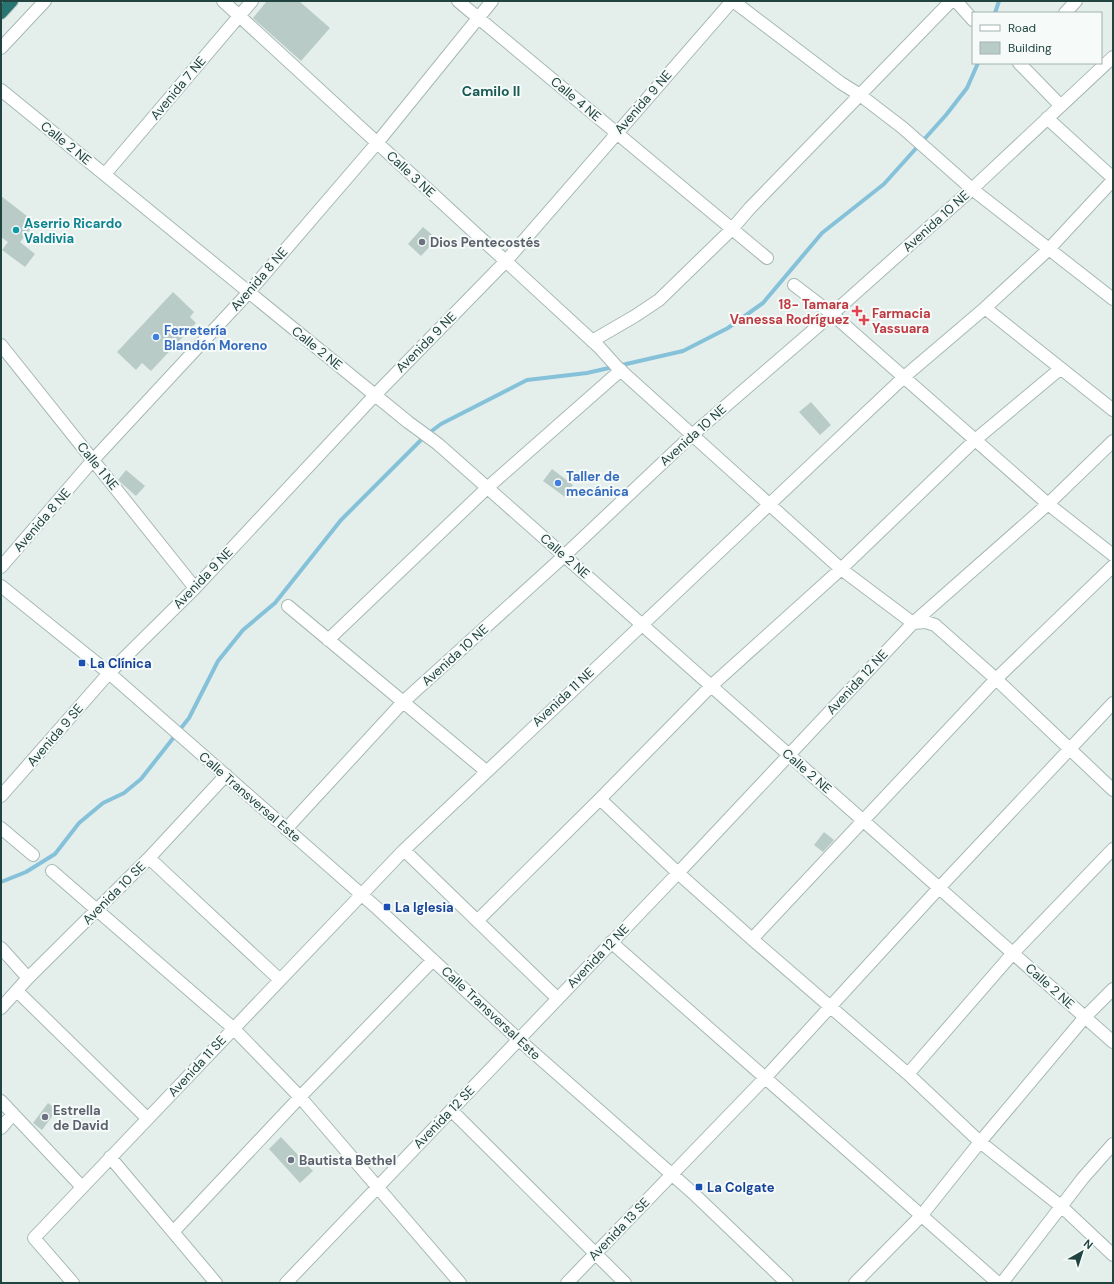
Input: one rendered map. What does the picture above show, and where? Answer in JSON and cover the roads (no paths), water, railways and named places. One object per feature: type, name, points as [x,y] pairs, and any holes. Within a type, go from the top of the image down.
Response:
[{"type":"highway","points":[[1,13],[12,1]]},
{"type":"street","points":[[1,48],[45,1]]},
{"type":"street","name":"Calle 3 NE","points":[[222,1],[506,261],[620,369],[841,569],[913,623]]},
{"type":"street","name":"Avenida 7 NE","points":[[105,174],[252,1]]},
{"type":"street","name":"Calle 4 NE","points":[[458,1],[767,258]]},
{"type":"street","name":"Avenida 8 NE","points":[[1,567],[93,460],[249,292],[377,143],[492,1]]},
{"type":"street","points":[[733,1],[903,128],[972,189],[1113,299]]},
{"type":"street","name":"Avenida 9 NE","points":[[109,673],[195,588],[375,395],[506,261],[616,132],[733,1]]},
{"type":"street","points":[[595,344],[659,300],[732,229],[750,208],[951,1]]},
{"type":"street","points":[[956,1],[972,19]]},
{"type":"street","points":[[1066,12],[1076,1]]},
{"type":"street","name":"Avenida 10 NE","points":[[286,829],[403,702],[564,556],[692,434],[832,314],[972,189],[1113,57]]},
{"type":"street","points":[[1020,64],[1061,106]]},
{"type":"street","name":"Calle 2 NE","points":[[1,90],[408,422],[438,444],[1113,1042]]},
{"type":"street","points":[[770,505],[904,377],[985,308],[1049,250],[1113,179],[1047,118]]},
{"type":"street","points":[[794,285],[832,314],[1048,504],[1113,555]]},
{"type":"street","points":[[985,308],[1113,410]]},
{"type":"street","name":"Calle 1 NE","points":[[1,345],[195,588]]},
{"type":"street","points":[[477,920],[600,800],[711,686],[841,569],[975,440],[1060,368]]},
{"type":"street","points":[[328,640],[487,488],[620,369]]},
{"type":"street","name":"Avenida 12 NE","points":[[518,1039],[678,873],[788,754],[913,623],[1048,504],[1113,441]]},
{"type":"street","name":"Avenida 11 NE","points":[[361,894],[486,770],[770,505]]},
{"type":"street","points":[[752,939],[862,820],[996,679],[1113,566]]},
{"type":"street","points":[[1,586],[109,673]]},
{"type":"street","points":[[288,606],[486,770]]},
{"type":"street","points":[[913,623],[926,622],[935,624],[996,679],[1069,750],[1113,790]]},
{"type":"street","name":"Calle Transversal Este","points":[[109,673],[361,894],[518,1039],[693,1193],[787,1283]]},
{"type":"street","name":"Avenida 9 SE","points":[[1,796],[109,673]]},
{"type":"street","name":"Avenida 13 SE","points":[[566,1283],[765,1078],[939,888],[1113,702]]},
{"type":"street","name":"Avenida 10 SE","points":[[1,1008],[28,978],[149,858],[226,775]]},
{"type":"street","points":[[600,800],[678,873],[752,939],[908,1074],[980,1142],[1062,1207],[1111,1250]]},
{"type":"street","points":[[1,828],[33,855]]},
{"type":"street","points":[[908,1074],[1013,953],[1113,849]]},
{"type":"street","points":[[404,850],[557,998]]},
{"type":"street","points":[[149,858],[279,979]]},
{"type":"street","points":[[52,872],[233,1028],[300,1097],[458,1282]]},
{"type":"street","name":"Avenida 11 SE","points":[[73,1283],[34,1238],[361,894]]},
{"type":"street","points":[[611,942],[998,1283]]},
{"type":"street","points":[[1,948],[28,978]]},
{"type":"street","points":[[174,1232],[300,1097],[433,960]]},
{"type":"street","points":[[855,1283],[921,1216],[980,1142],[1085,1017],[1113,989]]},
{"type":"street","points":[[17,991],[148,1118]]},
{"type":"street","name":"Avenida 12 SE","points":[[286,1283],[518,1039]]},
{"type":"street","points":[[1,1101],[82,1187]]},
{"type":"street","points":[[451,1110],[625,1283]]},
{"type":"street","points":[[1,1128],[13,1114]]},
{"type":"street","points":[[1002,1283],[1083,1178],[1113,1144]]},
{"type":"street","points":[[110,1157],[216,1283]]},
{"type":"waterway","points":[[995,12],[999,1]]},
{"type":"waterway","points":[[1,882],[26,872],[55,854],[79,823],[103,803],[124,793],[141,779],[189,718],[218,661],[243,630],[275,603],[341,520],[425,436],[441,424],[527,380],[587,373],[683,351],[728,328],[763,303],[822,233],[884,184],[946,115],[967,88],[978,64]]},
{"type":"place","name":"Aserrio Ricardo Valdivia","points":[[16,230]]},
{"type":"place","name":"Dios Pentecostés","points":[[422,242]]},
{"type":"place","name":"18- Tamara Vanessa Rodríguez","points":[[857,311]]},
{"type":"place","name":"Farmacia Yassuara","points":[[864,320]]},
{"type":"place","name":"Ferretería Blandón Moreno","points":[[156,337]]},
{"type":"place","name":"Taller de mecánica","points":[[558,483]]},
{"type":"place","name":"La Clínica","points":[[82,663]]},
{"type":"place","name":"La Iglesia","points":[[387,907]]},
{"type":"place","name":"Estrella de David","points":[[45,1117]]},
{"type":"place","name":"Bautista Bethel","points":[[291,1160]]},
{"type":"place","name":"La Colgate","points":[[699,1187]]},
{"type":"district","name":"Camilo II","points":[[491,91]]}]
